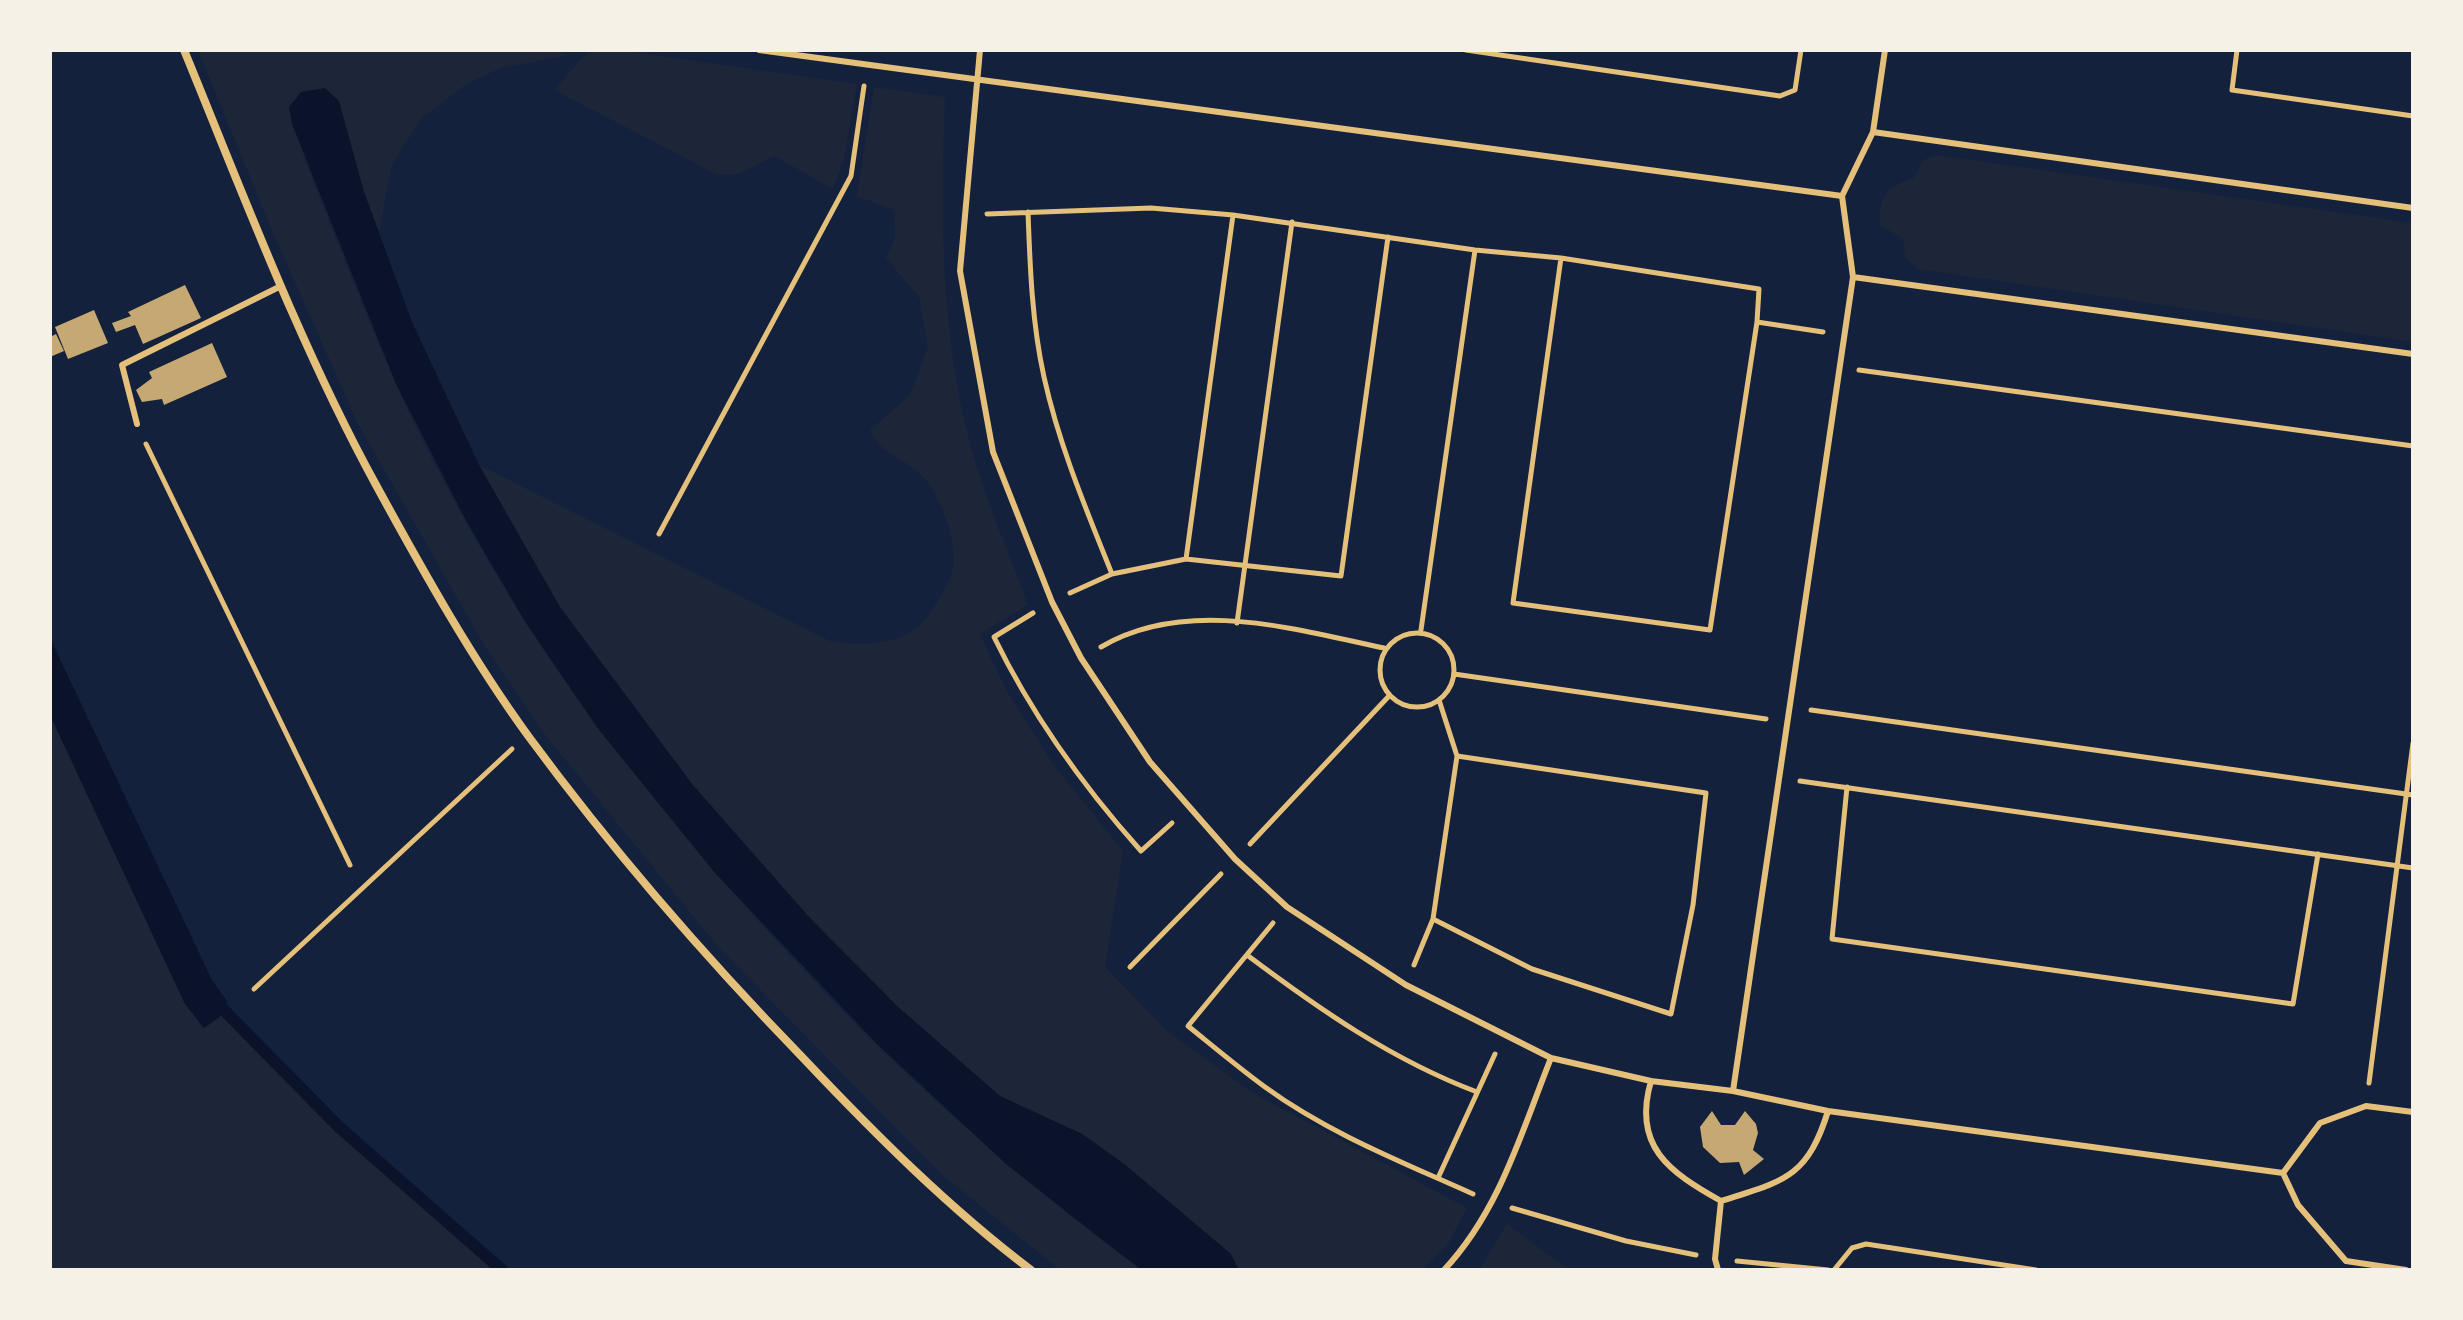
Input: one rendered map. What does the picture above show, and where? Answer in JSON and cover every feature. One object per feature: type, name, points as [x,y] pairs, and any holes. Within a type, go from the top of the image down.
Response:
[{"type":"street","points":[[184,50],[281,286],[375,483],[459,629],[527,735],[631,869],[769,1024],[856,1114],[1031,1270]]},
{"type":"lane","points":[[759,50],[1842,196]]},
{"type":"lane","points":[[980,50],[962,216],[960,271],[993,452],[1052,602],[1081,658],[1150,762],[1235,859],[1287,907],[1406,985],[1551,1058],[1651,1081],[1733,1091],[1828,1111],[2283,1173]]},
{"type":"lane","points":[[1733,1091],[1782,778],[1837,367],[1853,277],[1842,196],[1873,132],[1885,50]]},
{"type":"lane","points":[[1873,132],[2413,208]]},
{"type":"lane","points":[[1853,277],[2413,354]]},
{"type":"lane","points":[[137,424],[122,365],[281,286]]},
{"type":"lane","points":[[1444,1270],[1470,1242],[1494,1204],[1551,1058]]},
{"type":"lane","points":[[1651,1081],[1643,1109],[1654,1148],[1679,1178],[1721,1201],[1786,1180],[1818,1145],[1828,1111]]},
{"type":"lane","points":[[2283,1173],[2320,1123],[2366,1106],[2413,1112]]},
{"type":"lane","points":[[2283,1173],[2298,1205],[2346,1261],[2406,1270]]},
{"type":"lane","points":[[1718,1270],[1715,1259],[1721,1201]]},
{"type":"path","points":[[1466,50],[1780,96],[1795,90],[1801,50]]},
{"type":"path","points":[[2237,50],[2232,90],[2413,116]]},
{"type":"path","points":[[659,534],[851,176],[867,66]]},
{"type":"path","points":[[962,216],[1151,208],[1233,215],[1475,250],[1561,258],[1759,289],[1757,322],[1710,630],[1513,603],[1561,258]]},
{"type":"path","points":[[1028,212],[1032,291],[1044,375],[1060,438],[1112,574]]},
{"type":"path","points":[[1186,559],[1233,215]]},
{"type":"path","points":[[1237,623],[1292,222]]},
{"type":"path","points":[[1190,807],[1141,851],[1064,759],[1012,674],[994,637],[1052,602],[1112,574],[1186,559],[1341,576],[1388,237]]},
{"type":"path","points":[[1421,630],[1475,250]]},
{"type":"path","points":[[1757,322],[1842,334]]},
{"type":"path","points":[[1837,367],[2413,446]]},
{"type":"path","points":[[137,424],[350,865]]},
{"type":"path","points":[[1081,658],[1111,641],[1155,624],[1190,619],[1237,623],[1384,648]]},
{"type":"path","points":[[1421,630],[1446,647],[1454,674],[1449,690],[1439,700],[1424,707],[1410,707],[1389,696],[1380,678],[1384,648],[1392,639],[1421,630]]},
{"type":"path","points":[[1454,674],[1788,722]]},
{"type":"path","points":[[1130,967],[1389,696]]},
{"type":"path","points":[[1406,985],[1433,919],[1457,756],[1439,700]]},
{"type":"path","points":[[1790,707],[2409,794]]},
{"type":"path","points":[[254,989],[527,735]]},
{"type":"path","points":[[2366,1106],[2409,794],[2413,743]]},
{"type":"path","points":[[1433,919],[1532,969],[1671,1014],[1693,905],[1706,793],[1457,756]]},
{"type":"path","points":[[1782,778],[2413,868]]},
{"type":"path","points":[[1847,787],[1832,939],[2293,1004],[2318,854]]},
{"type":"path","points":[[1287,907],[1188,1026],[1280,1097],[1387,1156],[1494,1204],[1626,1241],[1715,1259],[1831,1270],[1852,1248],[1866,1244],[2036,1270]]},
{"type":"path","points":[[1247,955],[1350,1029],[1397,1056],[1477,1092]]},
{"type":"path","points":[[1438,1178],[1503,1034]]},
{"type":"shaded area","points":[[198,50],[552,50],[570,55],[501,68],[468,83],[422,118],[392,164],[379,232],[364,192],[303,156],[408,411],[471,531],[539,643],[607,738],[715,871],[828,995],[948,1112],[1076,1220],[1142,1270],[1060,1270],[940,1173],[720,949],[546,736],[484,645],[358,424],[270,226]]},
{"type":"shaded area","points":[[589,50],[619,50],[857,84],[844,159],[833,189],[774,156],[739,174],[716,174],[554,90]]},
{"type":"shaded area","points":[[874,87],[945,97],[943,228],[953,358],[976,464],[1028,605],[980,634],[1005,688],[1053,764],[1123,851],[1105,967],[1167,1031],[1253,1093],[1467,1208],[1447,1246],[1422,1270],[1239,1270],[1231,1254],[1123,1163],[1082,1134],[1000,1096],[897,1006],[809,917],[692,784],[560,607],[479,465],[830,641],[857,644],[885,642],[921,624],[949,580],[953,552],[943,511],[924,478],[880,446],[870,430],[910,395],[928,347],[919,297],[886,258],[895,239],[894,210],[857,196]]},
{"type":"shaded area","points":[[325,88],[339,101],[364,192],[412,322],[479,465],[560,607],[692,784],[809,917],[897,1006],[1000,1096],[1082,1134],[1123,1163],[1231,1254],[1239,1270],[1142,1270],[1006,1164],[876,1043],[715,873],[599,730],[524,620],[468,524],[396,384],[292,124],[289,107],[301,92]]},
{"type":"shaded area","points":[[1937,155],[2413,223],[2413,342],[1918,269],[1905,257],[1903,239],[1880,225],[1881,206],[1891,189],[1914,178],[1923,160]]},
{"type":"shaded area","points":[[50,638],[212,980],[227,1001],[225,1013],[204,1028],[185,1004],[50,715]]},
{"type":"shaded area","points":[[50,715],[185,1004],[203,1028],[225,1013],[339,1127],[502,1270],[50,1270]]},
{"type":"shaded area","points":[[1507,1224],[1569,1270],[1479,1270]]},
{"type":"building","points":[[185,285],[201,318],[143,344],[135,325],[116,332],[112,323],[131,316],[128,312]]},
{"type":"building","points":[[94,310],[108,343],[68,359],[55,327]]},
{"type":"building","points":[[56,334],[64,351],[50,357],[50,337]]},
{"type":"building","points":[[212,343],[227,377],[164,405],[162,399],[142,402],[136,390],[152,378],[149,372]]},
{"type":"building","points":[[1712,1111],[1721,1125],[1735,1125],[1745,1111],[1756,1124],[1758,1133],[1753,1150],[1764,1159],[1744,1175],[1739,1162],[1720,1163],[1703,1147],[1700,1127]]},
{"type":"waterway","points":[[215,1001],[339,1127],[502,1270]]}]
